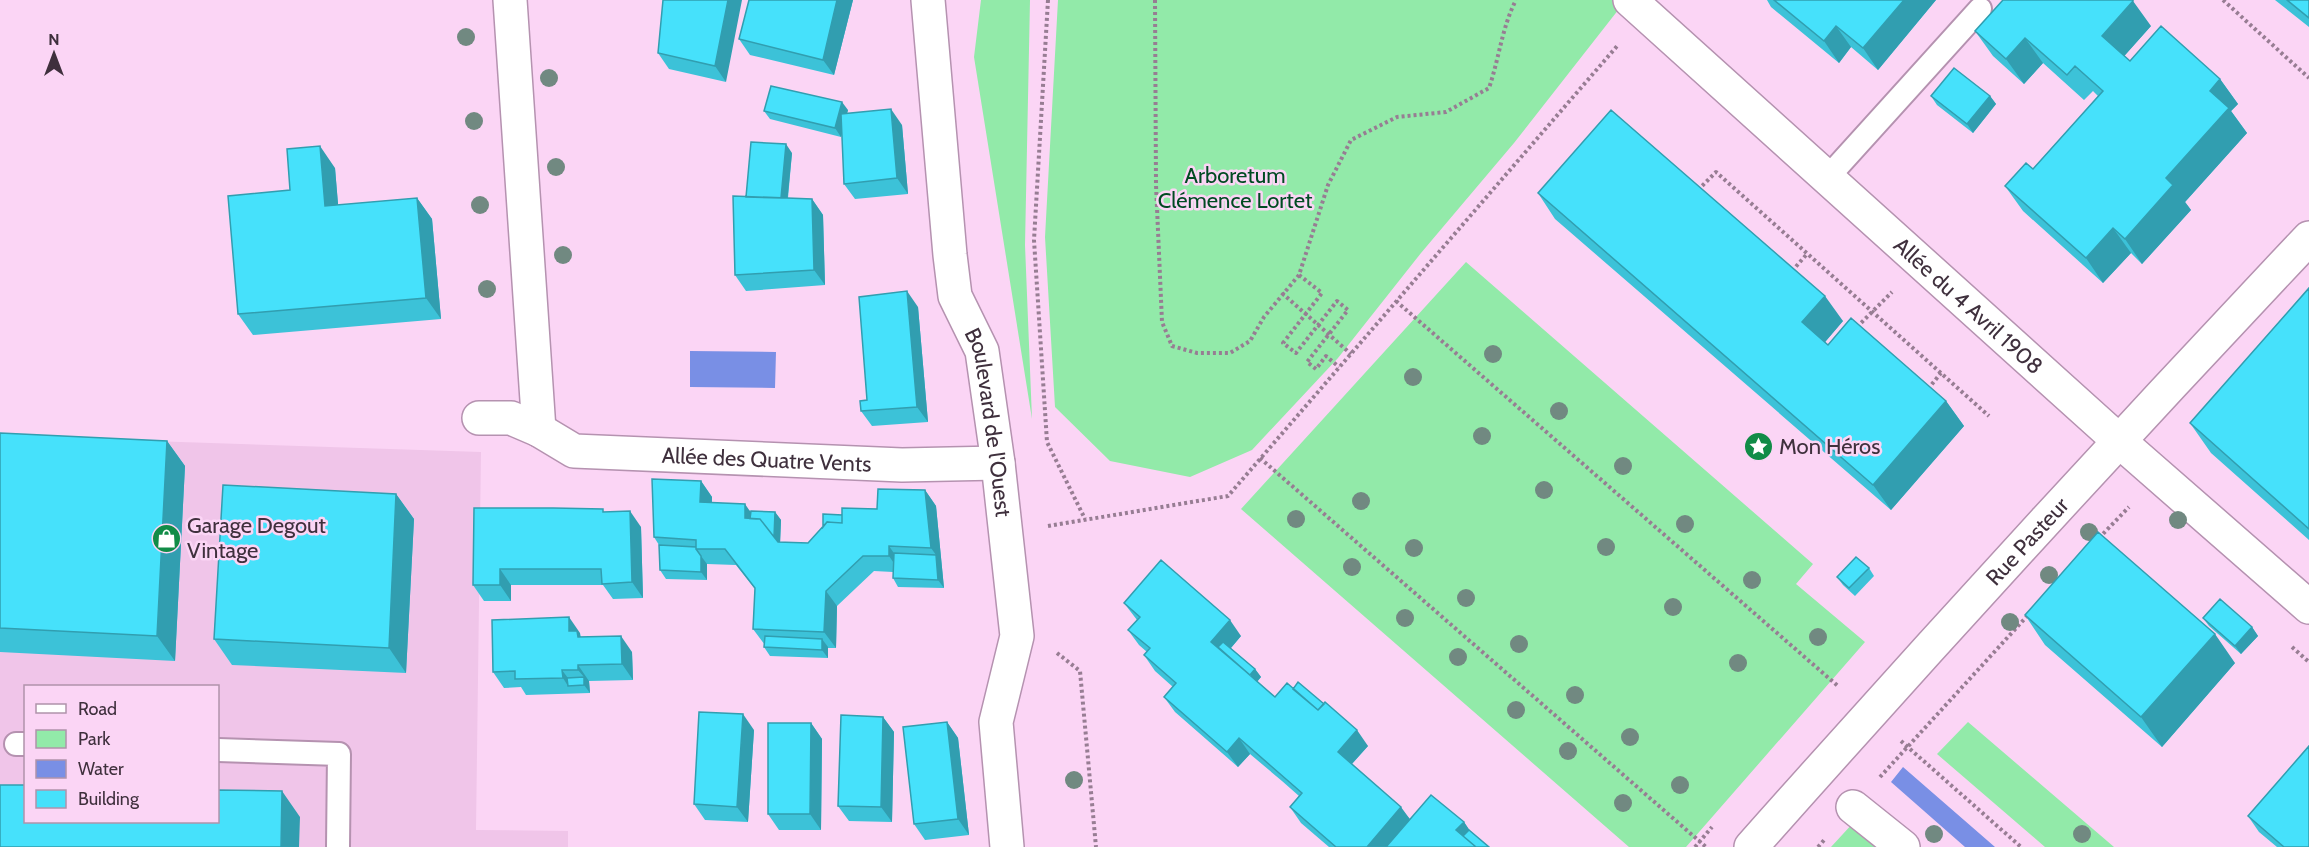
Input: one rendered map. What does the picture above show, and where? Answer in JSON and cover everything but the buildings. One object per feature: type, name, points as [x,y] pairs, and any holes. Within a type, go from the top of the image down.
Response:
[{"type":"street","points":[[510,0],[539,430]]},
{"type":"street","name":"Boulevard de l'Ouest","points":[[928,0],[955,296],[982,351],[998,463],[1017,636],[996,722],[1007,847]]},
{"type":"street","name":"Allée du 4 Avril 1908","points":[[1638,7],[2118,440],[2309,607]]},
{"type":"street","name":"Rue Pasteur","points":[[1751,847],[1869,713],[2118,440],[2309,238]]},
{"type":"street","name":"Allée des Quatre Vents","points":[[479,418],[511,418],[539,430],[574,451],[902,465],[998,463]]},
{"type":"street","points":[[1853,807],[1903,847]]},
{"type":"lane","points":[[1828,177],[1980,9]]},
{"type":"lane","points":[[219,750],[339,754],[338,847]]},
{"type":"path","points":[[1048,0],[1034,240],[1047,442],[1085,519],[1228,496],[1396,301],[1638,7]]},
{"type":"path","points":[[1155,0],[1156,185],[1162,322],[1172,346],[1197,353],[1230,353],[1250,341],[1282,293],[1299,275],[1328,185],[1351,140],[1397,117],[1446,112],[1489,88],[1508,15],[1516,0]]},
{"type":"path","points":[[2223,0],[2309,78]]},
{"type":"path","points":[[1696,193],[1716,172],[1989,416]]},
{"type":"path","points":[[1789,274],[1807,254]]},
{"type":"path","points":[[1851,334],[1920,260]]},
{"type":"path","points":[[1299,275],[1322,293],[1283,343],[1296,353],[1337,301],[1348,310],[1307,362],[1316,369],[1326,356],[1339,367]]},
{"type":"path","points":[[1282,293],[1350,354]]},
{"type":"path","points":[[1396,301],[2021,847]]},
{"type":"path","points":[[1924,392],[1941,373]]},
{"type":"path","points":[[1260,458],[1706,847]]},
{"type":"path","points":[[2095,541],[2127,507],[2158,505],[2175,490]]},
{"type":"path","points":[[1818,847],[2033,610]]},
{"type":"path","points":[[1051,661],[1054,651]]},
{"type":"shaded area","points":[[0,436],[481,452],[476,830],[568,831],[568,847],[0,847]]},
{"type":"green space","points":[[981,0],[1030,0],[1025,245],[1032,419],[974,57]]},
{"type":"green space","name":"Arboretum Clémence Lortet","points":[[1058,0],[1626,0],[1514,143],[1421,253],[1338,358],[1252,450],[1190,477],[1110,461],[1055,407],[1045,237]]},
{"type":"green space","points":[[1466,262],[1813,564],[1796,584],[1865,642],[1686,847],[1629,847],[1241,509]]},
{"type":"green space","points":[[1968,722],[2114,847],[2045,847],[1937,754]]},
{"type":"green space","points":[[1854,822],[1882,847],[1831,847]]},
{"type":"water","points":[[690,351],[776,352],[775,388],[690,387]]},
{"type":"water","points":[[1903,767],[1995,847],[1965,847],[1891,782]]},
{"type":"place","name":"Mon Héros","points":[[1758,446]]},
{"type":"place","name":"Garage Degout Vintage","points":[[166,538]]}]
